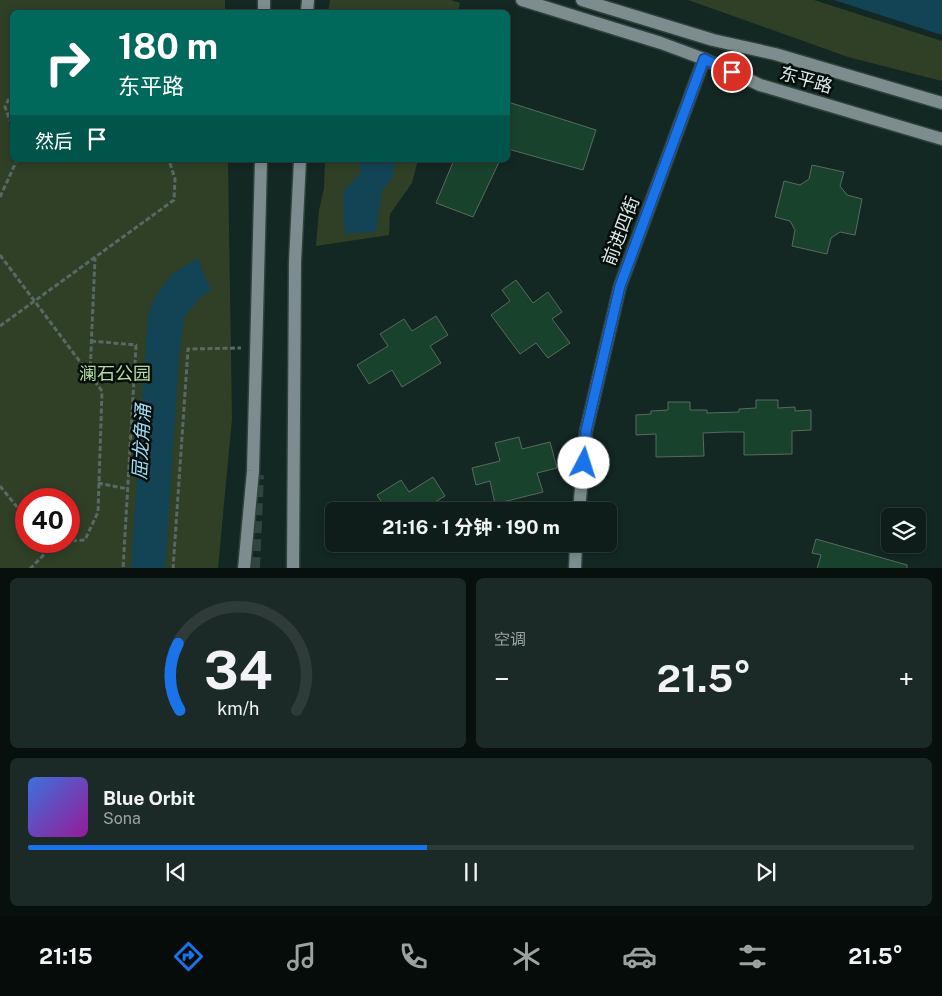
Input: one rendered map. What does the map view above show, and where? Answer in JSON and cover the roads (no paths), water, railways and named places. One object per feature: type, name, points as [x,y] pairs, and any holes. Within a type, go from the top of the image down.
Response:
[{"type":"main road","name":"东平路","points":[[522,0],[661,43],[704,59],[760,85],[942,138]]},
{"type":"main road","name":"东平路","points":[[582,0],[713,40],[775,54],[942,103]]},
{"type":"main road","name":"前进四街","points":[[580,502],[586,431],[620,286],[704,59]]},
{"type":"main road","points":[[244,568],[253,471],[261,162]]},
{"type":"main road","points":[[293,568],[295,262],[300,162]]},
{"type":"main road","points":[[575,568],[576,552]]},
{"type":"water","points":[[834,0],[942,0],[942,35]]},
{"type":"water","points":[[360,162],[396,162],[392,178],[382,191],[376,232],[344,234],[343,192],[361,172]]},
{"type":"water","name":"屈龙角涌","points":[[197,258],[211,290],[201,297],[184,317],[179,357],[165,568],[131,568],[148,314],[155,297],[171,275]]},
{"type":"tunnel","points":[[254,568],[258,475]]},
{"type":"park label","name":"澜石公园","points":[[115,374]]}]
